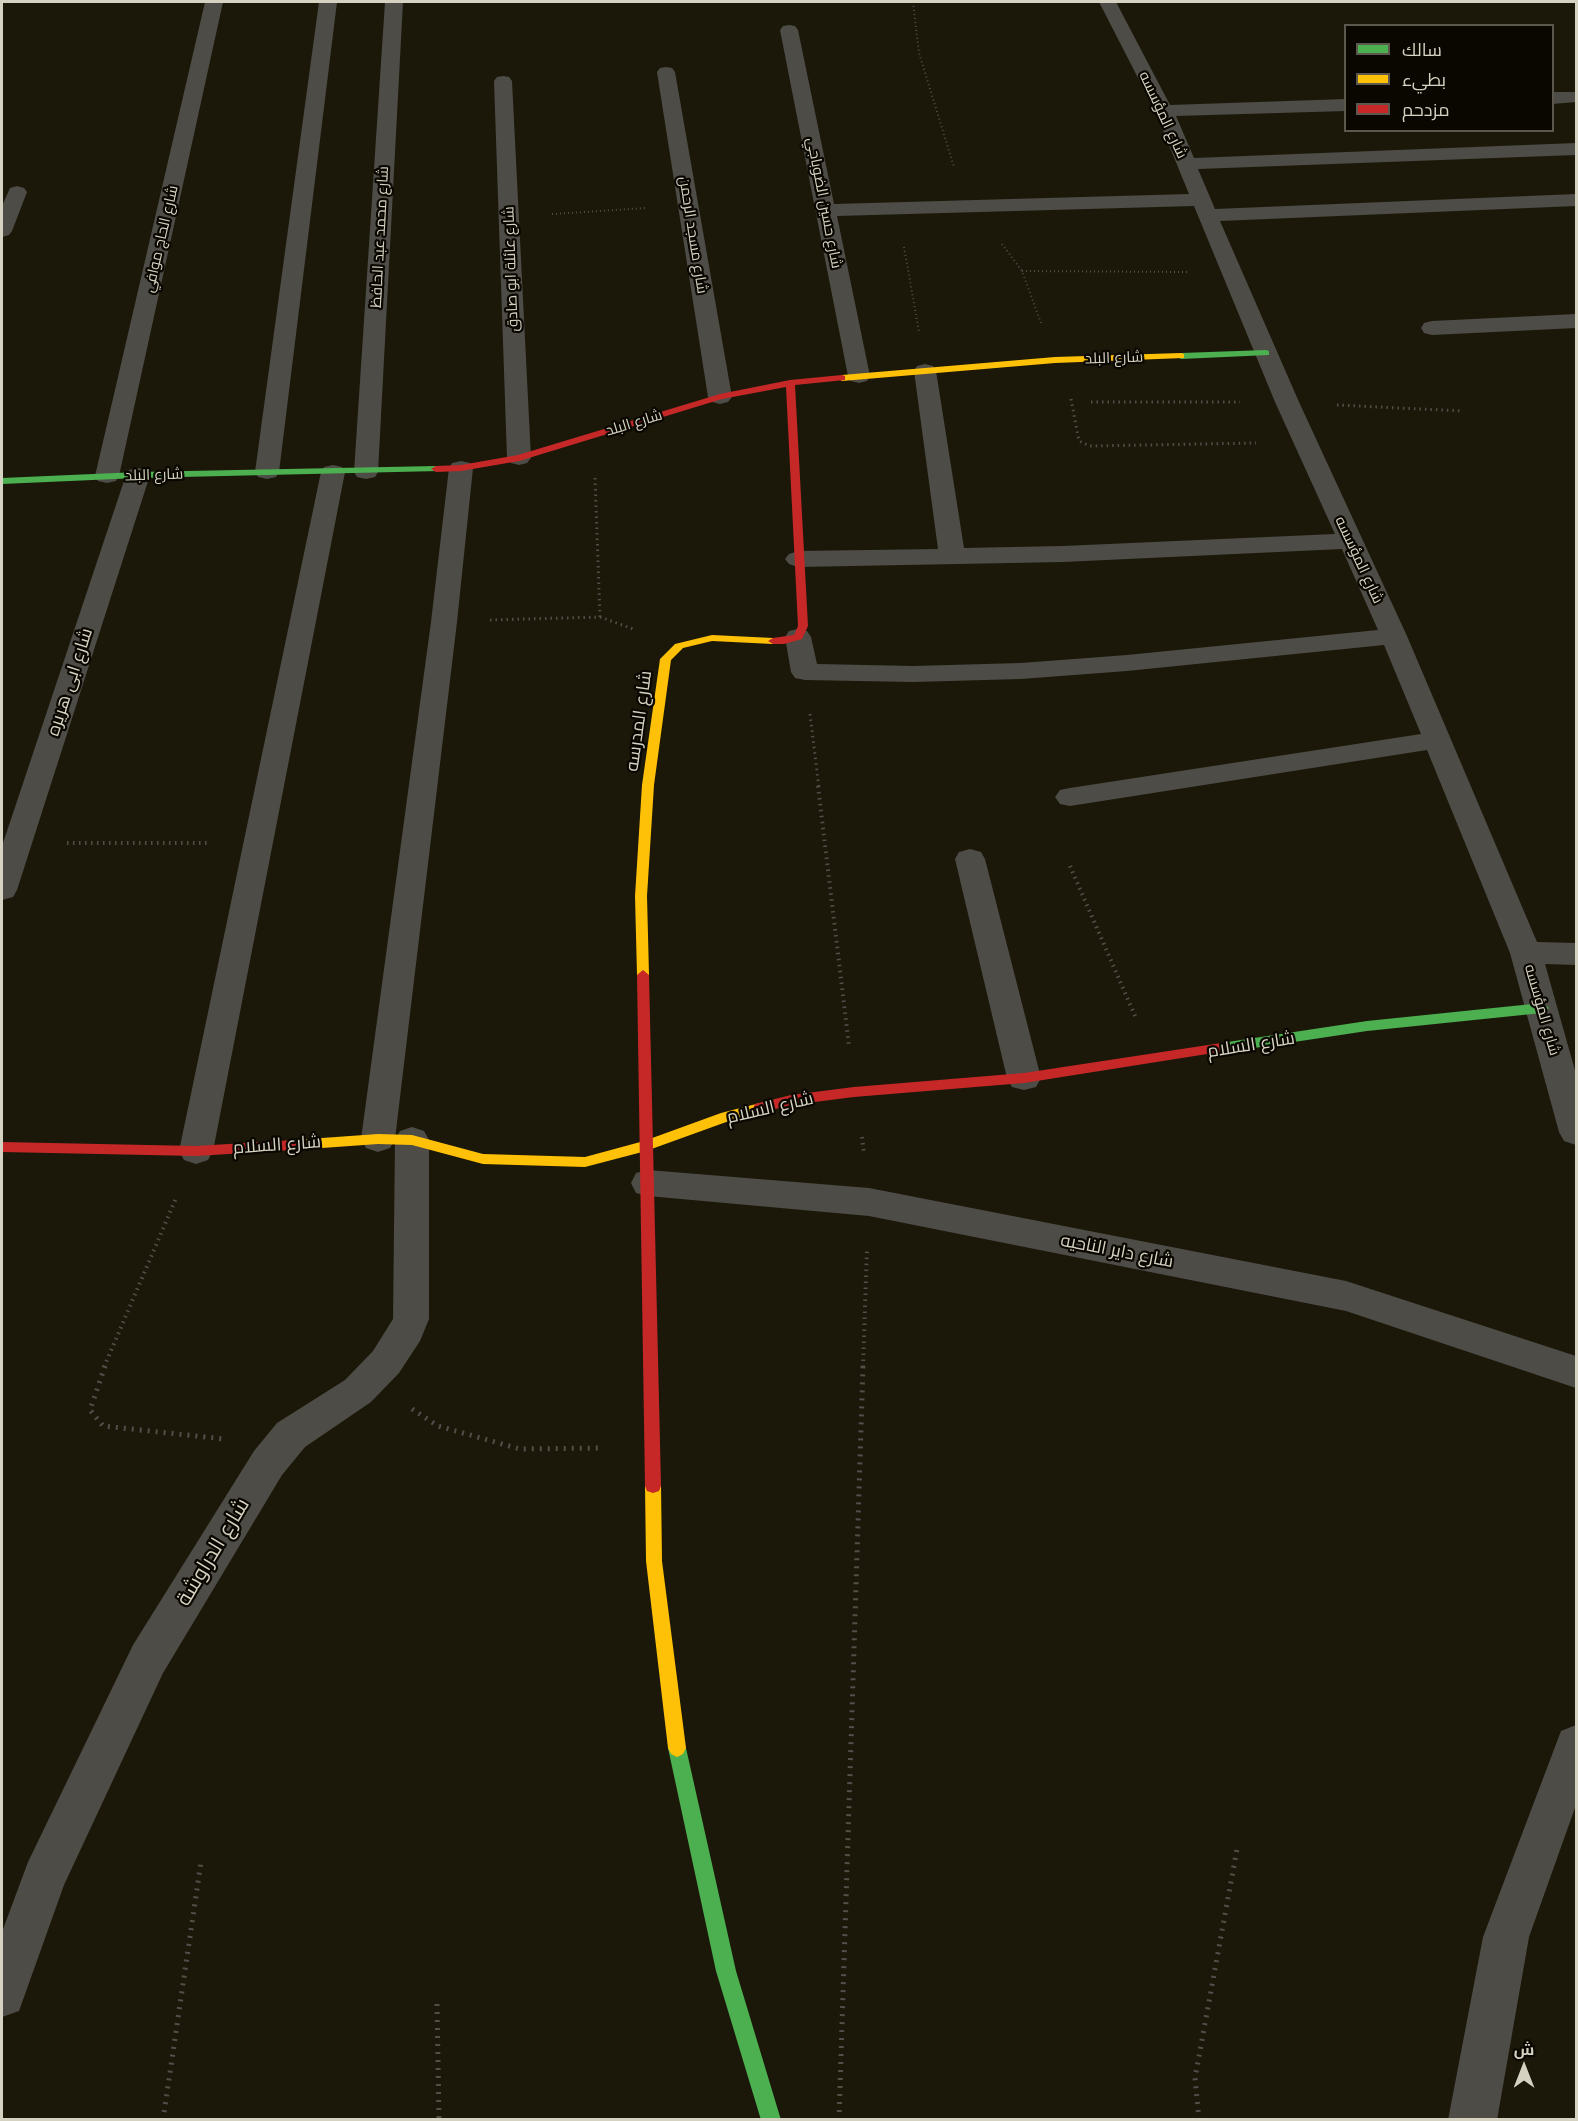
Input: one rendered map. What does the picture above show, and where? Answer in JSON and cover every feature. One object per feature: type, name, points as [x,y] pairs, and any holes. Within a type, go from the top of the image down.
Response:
[{"type":"street","name":"شارع الحاج موافي","points":[[107,476],[214,2]]},
{"type":"street","points":[[267,472],[328,2]]},
{"type":"street","name":"شارع محمد عبد الحافظ","points":[[366,472],[394,2]]},
{"type":"street","name":"شارع المؤسسه","points":[[1107,2],[1164,111],[1287,402],[1394,636],[1526,953],[1576,1132]]},
{"type":"street","name":"شارع حسين الضوباجي","points":[[789,30],[859,376]]},
{"type":"street","name":"شارع مسجد الرحمن","points":[[666,72],[720,397]]},
{"type":"street","name":"شارع عائلة ابو صادق","points":[[503,81],[519,458]]},
{"type":"street","points":[[1554,98],[1576,97]]},
{"type":"street","points":[[1164,111],[1344,105]]},
{"type":"street","points":[[1186,164],[1576,149]]},
{"type":"street","points":[[2,231],[17,192]]},
{"type":"street","points":[[825,210],[973,206],[1205,208],[1576,200]]},
{"type":"street","points":[[1432,328],[1576,321]]},
{"type":"street","name":"شارع البلد","points":[[2,482],[138,475],[366,472],[461,468],[519,458],[720,397],[790,383],[1055,360],[1266,353]]},
{"type":"street","points":[[925,371],[952,555]]},
{"type":"street","points":[[790,383],[803,626],[798,637],[805,672],[913,674],[1021,670],[1127,663],[1394,636]]},
{"type":"street","name":"شارع الدراوشة","points":[[2,1994],[44,1878],[148,1659],[281,1445],[291,1435],[368,1382],[386,1362],[411,1319],[395,1139],[444,622],[461,468]]},
{"type":"street","points":[[196,1151],[333,472]]},
{"type":"street","name":"شارع ابى هريره","points":[[2,890],[138,475]]},
{"type":"street","points":[[798,559],[1063,554],[1350,542]]},
{"type":"street","points":[[679,646],[712,638],[784,641],[798,637]]},
{"type":"street","name":"شارع المدرسه","points":[[679,646],[666,658],[648,785],[642,874],[650,1447],[654,1561],[673,1730],[726,1971],[771,2120]]},
{"type":"street","points":[[1071,797],[1436,740]]},
{"type":"street","points":[[970,859],[1024,1078]]},
{"type":"street","points":[[1526,953],[1576,954]]},
{"type":"street","name":"شارع السلام","points":[[2,1147],[196,1151],[395,1139],[483,1159],[585,1162],[646,1146],[726,1118],[791,1100],[855,1092],[1024,1078],[1368,1026],[1542,1008]]},
{"type":"street","name":"شارع داير الناحيه","points":[[648,1183],[869,1202],[1346,1296],[1576,1371]]},
{"type":"street","points":[[1472,2120],[1506,1937],[1576,1746]]},
{"type":"path","points":[[913,2],[919,53],[956,176],[973,206]]},
{"type":"path","points":[[509,217],[688,205]]},
{"type":"path","points":[[898,208],[925,371]]},
{"type":"path","points":[[1055,360],[1022,271],[1232,273]]},
{"type":"path","points":[[1072,402],[1079,441],[1090,446],[1305,442]]},
{"type":"path","points":[[1084,402],[1287,402],[1462,411]]},
{"type":"path","points":[[594,435],[600,617]]},
{"type":"path","points":[[444,622],[600,617],[679,646]]},
{"type":"path","points":[[805,672],[869,1202],[839,2120]]},
{"type":"path","points":[[17,843],[258,843]]},
{"type":"path","points":[[1070,866],[1130,1008],[1162,1058]]},
{"type":"path","points":[[196,1151],[97,1384],[90,1410],[103,1426],[281,1445]]},
{"type":"path","points":[[368,1382],[438,1426],[520,1449],[650,1447]]},
{"type":"path","points":[[1199,2120],[1195,2078],[1237,1849]]},
{"type":"path","points":[[163,2120],[201,1862]]},
{"type":"path","points":[[437,2004],[439,2120]]},
{"type":"traffic: fast","points":[[1181,356],[1266,353]]},
{"type":"traffic: fast","points":[[2,481],[138,475],[436,469]]},
{"type":"traffic: fast","points":[[1221,1048],[1367,1026],[1542,1008]]},
{"type":"traffic: fast","points":[[677,1748],[726,1971],[771,2120]]},
{"type":"traffic: slow","points":[[842,378],[1055,360],[1181,356]]},
{"type":"traffic: slow","points":[[643,975],[641,896],[648,785],[666,659],[679,646],[712,638],[773,641]]},
{"type":"traffic: slow","points":[[294,1145],[378,1139],[412,1140],[483,1159],[585,1162],[646,1146],[726,1117],[760,1108]]},
{"type":"traffic: slow","points":[[653,1486],[654,1561],[677,1748]]},
{"type":"traffic: jam","points":[[436,469],[461,468],[519,458],[720,397],[790,383],[842,378]]},
{"type":"traffic: jam","points":[[773,641],[798,637],[803,626],[790,383]]},
{"type":"traffic: jam","points":[[643,975],[653,1486]]},
{"type":"traffic: jam","points":[[760,1108],[791,1100],[854,1092],[1024,1078],[1221,1048]]},
{"type":"traffic: jam","points":[[2,1147],[196,1151],[294,1145]]}]
